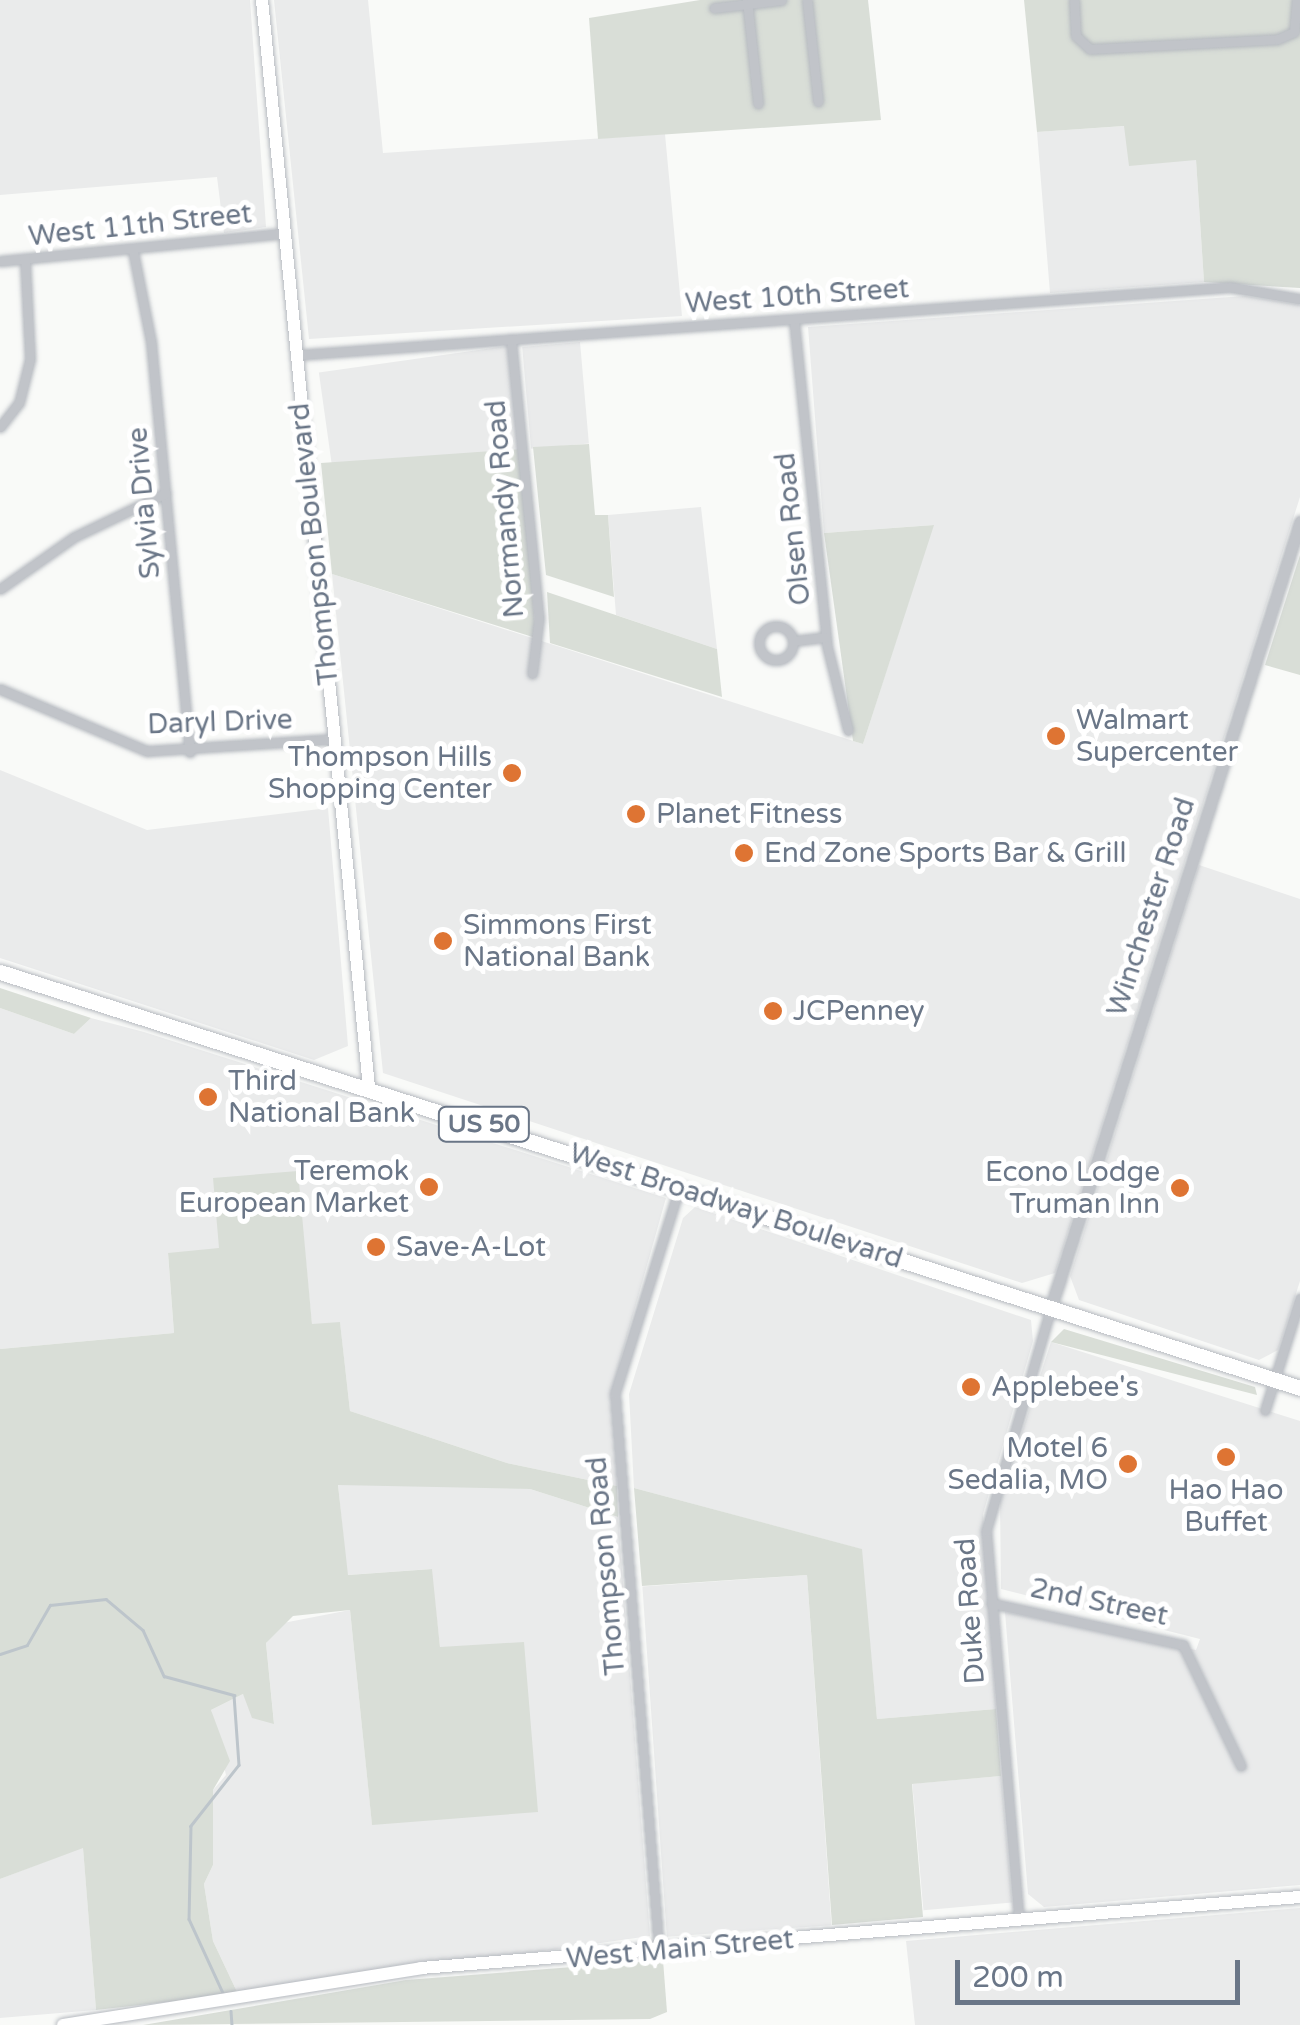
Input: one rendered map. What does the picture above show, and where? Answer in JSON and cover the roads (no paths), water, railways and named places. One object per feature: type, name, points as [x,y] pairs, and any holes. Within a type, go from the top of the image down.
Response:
[{"type":"highway","name":"West Broadway Boulevard","points":[[0,972],[680,1186],[1300,1388]]},
{"type":"main road","name":"Thompson Boulevard","points":[[262,0],[369,1087]]},
{"type":"main road","name":"West Main Street","points":[[63,2025],[422,1968],[1300,1898]]},
{"type":"street","points":[[714,8],[782,0]]},
{"type":"street","points":[[807,0],[818,100]]},
{"type":"street","points":[[1074,0],[1076,36],[1090,49],[1278,39],[1294,32],[1297,0]]},
{"type":"street","points":[[747,2],[758,103]]},
{"type":"street","name":"West 11th Street","points":[[0,262],[285,234]]},
{"type":"street","name":"Sylvia Drive","points":[[133,251],[166,493],[190,752]]},
{"type":"street","points":[[0,428],[19,403],[30,359],[25,260]]},
{"type":"street","name":"West 10th Street","points":[[296,355],[1230,287],[1300,299]]},
{"type":"street","name":"Olsen Road","points":[[794,320],[826,637],[848,730]]},
{"type":"street","name":"Normandy Road","points":[[511,339],[539,618],[532,674]]},
{"type":"street","points":[[0,590],[74,538],[166,493]]},
{"type":"street","name":"Winchester Road","points":[[1051,1308],[1300,522]]},
{"type":"street","points":[[793,641],[826,637]]},
{"type":"street","name":"Daryl Drive","points":[[0,689],[116,744],[190,752],[333,740]]},
{"type":"street","name":"Thompson Road","points":[[660,1952],[615,1393],[680,1186]]},
{"type":"street","points":[[1264,1410],[1300,1298]]},
{"type":"street","name":"Duke Road","points":[[1019,1921],[991,1603],[989,1507],[1051,1308]]},
{"type":"street","points":[[1287,1340],[1300,1344]]},
{"type":"street","name":"2nd Street","points":[[991,1603],[1174,1639],[1202,1674],[1241,1766]]},
{"type":"waterway","points":[[0,1654],[27,1645],[50,1605],[106,1599],[143,1630],[164,1676],[234,1695],[239,1765],[191,1826],[189,1919],[224,1995]]},
{"type":"waterway","points":[[231,2011],[232,2025]]},
{"type":"place","name":"Walmart Supercenter","points":[[1056,736]]},
{"type":"place","name":"Thompson Hills Shopping Center","points":[[512,773]]},
{"type":"place","name":"Planet Fitness","points":[[636,814]]},
{"type":"place","name":"End Zone Sports Bar & Grill","points":[[744,853]]},
{"type":"place","name":"Simmons First National Bank","points":[[443,941]]},
{"type":"place","name":"JCPenney","points":[[773,1011]]},
{"type":"place","name":"Third National Bank","points":[[208,1097]]},
{"type":"place","name":"Teremok European Market","points":[[429,1187]]},
{"type":"place","name":"Econo Lodge Truman Inn","points":[[1180,1188]]},
{"type":"place","name":"Save-A-Lot","points":[[376,1247]]},
{"type":"place","name":"Applebee's","points":[[971,1387]]},
{"type":"place","name":"Hao Hao Buffet","points":[[1226,1457]]},
{"type":"place","name":"Motel 6 Sedalia, MO","points":[[1128,1464]]}]
